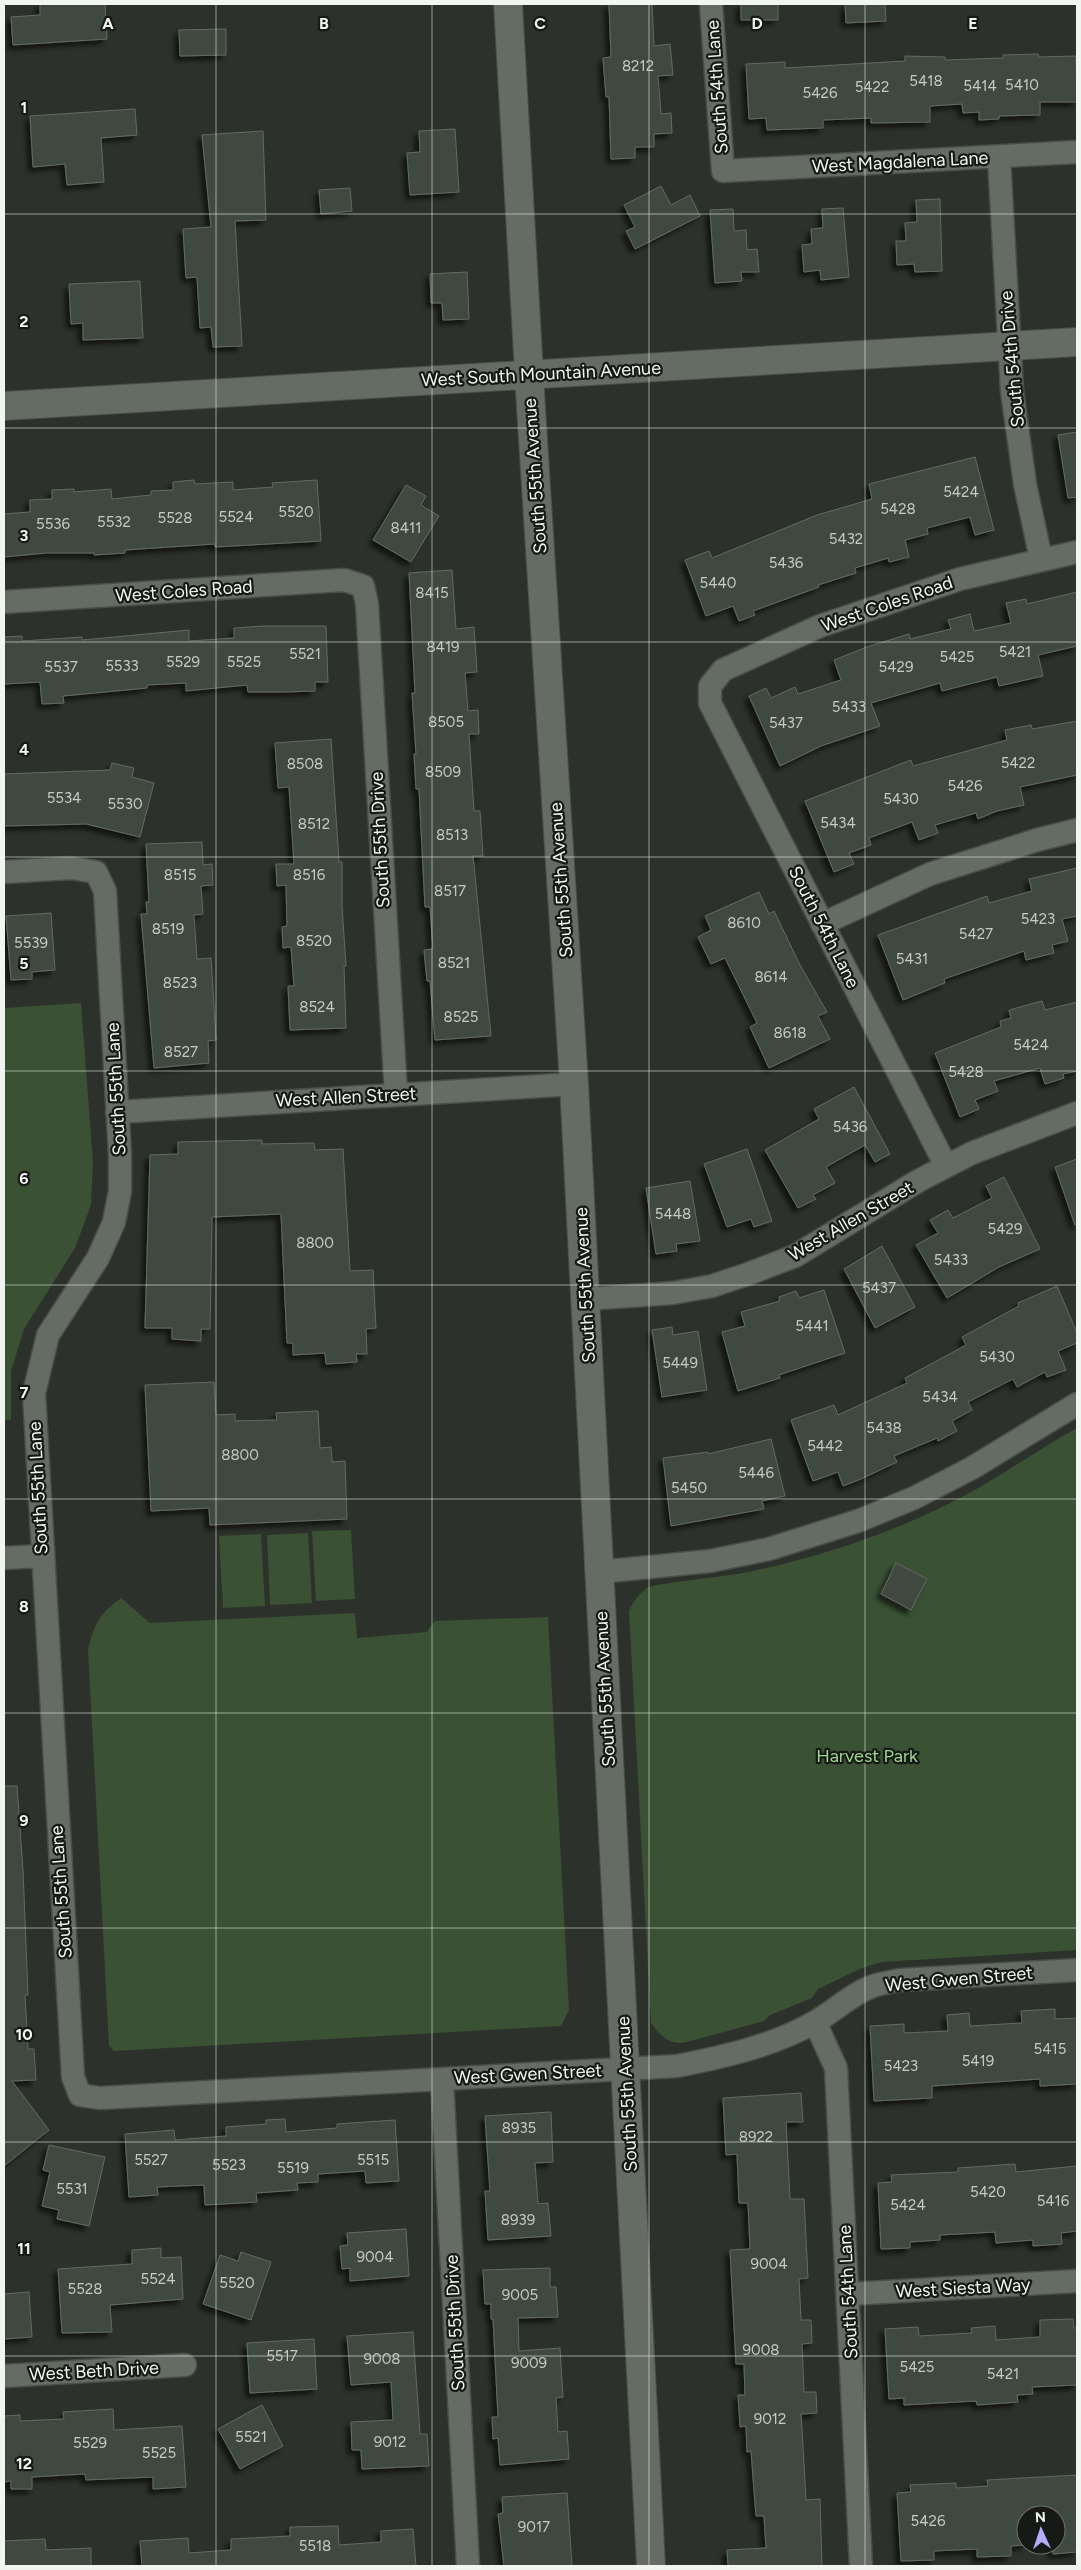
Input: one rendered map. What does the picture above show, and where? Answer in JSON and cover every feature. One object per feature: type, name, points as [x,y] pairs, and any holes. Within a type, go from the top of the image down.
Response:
[{"type":"street","name":"South 55th Avenue","points":[[508,4],[529,374],[574,1084],[651,2566]]},
{"type":"street","name":"South 54th Lane","points":[[711,4],[723,171]]},
{"type":"street","name":"West Magdalena Lane","points":[[723,171],[1077,152]]},
{"type":"street","name":"South 54th Drive","points":[[999,157],[1012,391],[1025,484],[1041,559]]},
{"type":"street","name":"West South Mountain Avenue","points":[[4,406],[1077,342]]},
{"type":"street","name":"West Coles Road","points":[[710,686],[723,670],[820,626],[950,582],[1077,552]]},
{"type":"street","name":"West Coles Road","points":[[4,602],[344,580],[363,586]]},
{"type":"street","name":"South 55th Drive","points":[[363,586],[367,604],[396,1094]]},
{"type":"street","name":"South 54th Lane","points":[[710,686],[710,703],[946,1166]]},
{"type":"street","points":[[822,924],[930,874],[1037,840],[1077,830]]},
{"type":"street","name":"South 55th Lane","points":[[4,872],[71,868],[96,872],[105,891],[120,1191],[114,1222],[98,1258],[48,1335],[34,1393],[73,2077],[80,2096]]},
{"type":"street","name":"West Allen Street","points":[[117,1112],[574,1084]]},
{"type":"street","name":"West Allen Street","points":[[585,1299],[673,1293],[712,1286],[748,1274],[795,1256],[946,1166],[1020,1133],[1077,1113]]},
{"type":"street","points":[[599,1572],[710,1561],[770,1549],[858,1521],[914,1498],[972,1468],[1077,1404]]},
{"type":"street","points":[[4,1558],[42,1556]]},
{"type":"street","name":"West Gwen Street","points":[[80,2096],[100,2098],[677,2066],[709,2060],[780,2038],[815,2022],[851,1997],[874,1986],[900,1980],[1077,1970]]},
{"type":"street","name":"South 54th Lane","points":[[815,2022],[836,2068],[849,2294],[861,2566]]},
{"type":"street","name":"South 55th Drive","points":[[442,2080],[468,2566]]},
{"type":"street","name":"West Siesta Way","points":[[849,2294],[1077,2281]]},
{"type":"street","name":"West Beth Drive","points":[[4,2376],[185,2365]]},
{"type":"green space","points":[[81,1003],[93,1162],[91,1205],[75,1248],[24,1329],[11,1371],[11,1420],[4,1420],[4,1008]]},
{"type":"green space","name":"Harvest Park","points":[[1077,1428],[1077,1950],[882,1962],[862,1968],[818,1989],[812,1998],[770,2015],[764,2021],[687,2042],[680,2043],[666,2039],[651,2023],[629,1611],[634,1601],[644,1590],[653,1586],[740,1574],[808,1557],[867,1539],[953,1502]]},
{"type":"green space","points":[[351,1530],[355,1599],[316,1601],[312,1531]]},
{"type":"green space","points":[[308,1533],[312,1603],[270,1605],[267,1535]]},
{"type":"green space","points":[[261,1534],[265,1606],[223,1608],[219,1536]]},
{"type":"green space","points":[[121,1598],[150,1623],[355,1613],[357,1638],[427,1632],[435,1621],[548,1617],[569,2010],[561,2026],[114,2051],[109,2046],[88,1649],[99,1620]]},
{"type":"building","points":[[40,4],[105,4],[107,39],[13,45],[11,17],[40,15]]},
{"type":"building","points":[[609,4],[652,4],[654,46],[670,44],[673,75],[658,76],[661,114],[671,113],[672,133],[654,134],[654,147],[635,147],[635,158],[611,159],[609,97],[606,97],[603,58],[611,57]]},
{"type":"building","points":[[741,4],[778,4],[778,20],[741,20]]},
{"type":"building","points":[[845,4],[885,4],[886,21],[846,23]]},
{"type":"building","points":[[226,29],[226,55],[180,56],[179,30]]},
{"type":"building","points":[[1038,54],[1039,57],[1076,56],[1077,102],[1040,102],[1040,115],[999,116],[999,119],[979,120],[979,112],[963,113],[962,104],[930,106],[930,122],[871,123],[871,118],[823,120],[823,128],[767,130],[766,118],[749,119],[746,64],[785,62],[785,68],[905,61],[905,56],[945,57],[945,60],[1003,58],[1003,55]]},
{"type":"building","points":[[135,109],[137,135],[101,138],[104,182],[67,185],[65,164],[33,167],[30,116]]},
{"type":"building","points":[[455,129],[459,192],[410,195],[407,153],[420,152],[419,131]]},
{"type":"building","points":[[263,131],[266,220],[235,221],[242,346],[213,347],[211,327],[200,328],[197,277],[186,278],[183,229],[211,227],[202,135]]},
{"type":"building","points":[[661,186],[671,205],[690,195],[700,216],[635,249],[626,231],[635,227],[624,205]]},
{"type":"building","points":[[350,188],[352,211],[321,214],[319,190]]},
{"type":"building","points":[[940,199],[942,271],[915,272],[914,264],[897,265],[896,241],[906,241],[905,223],[917,222],[916,200]]},
{"type":"building","points":[[843,208],[849,277],[821,280],[820,270],[804,272],[802,245],[812,244],[811,229],[823,228],[822,209]]},
{"type":"building","points":[[733,209],[734,231],[746,230],[747,250],[757,249],[759,272],[741,272],[742,281],[715,283],[710,210]]},
{"type":"building","points":[[467,272],[469,319],[443,320],[442,303],[431,303],[430,274]]},
{"type":"building","points":[[140,281],[143,338],[83,340],[83,323],[71,324],[69,284]]},
{"type":"building","points":[[1077,432],[1077,497],[1068,498],[1058,435]]},
{"type":"building","points":[[975,457],[994,530],[975,535],[970,517],[927,528],[928,534],[905,540],[909,557],[889,562],[888,558],[855,568],[856,573],[818,585],[819,587],[753,611],[755,615],[739,621],[733,606],[706,616],[685,560],[709,551],[712,558],[817,515],[872,499],[869,484]]},
{"type":"building","points":[[194,480],[195,484],[233,482],[233,490],[273,487],[272,483],[317,480],[321,541],[215,547],[215,544],[125,550],[125,553],[94,555],[94,553],[46,553],[4,557],[4,514],[30,512],[30,500],[52,499],[52,490],[74,489],[74,492],[111,489],[112,499],[151,495],[151,491],[173,490],[173,482]]},
{"type":"building","points":[[406,485],[426,496],[421,505],[439,516],[411,562],[373,540]]},
{"type":"building","points":[[452,570],[456,629],[474,627],[477,672],[465,673],[468,711],[478,710],[479,734],[469,734],[474,811],[480,811],[483,856],[473,856],[491,1036],[435,1040],[430,981],[427,981],[424,950],[433,949],[430,907],[425,907],[419,789],[416,789],[412,693],[415,693],[409,573]]},
{"type":"building","points":[[1077,592],[1077,646],[1038,655],[1043,676],[999,686],[997,677],[942,691],[940,683],[871,703],[880,726],[821,746],[780,766],[749,696],[766,688],[771,698],[795,687],[798,694],[841,680],[834,660],[867,647],[909,634],[910,639],[951,629],[948,620],[970,614],[974,631],[1011,623],[1006,603],[1026,599],[1027,604]]},
{"type":"building","points":[[326,626],[328,682],[315,682],[315,691],[284,692],[248,692],[247,685],[186,691],[186,683],[147,685],[147,688],[63,696],[64,703],[42,704],[40,682],[4,684],[4,637],[22,636],[22,641],[82,637],[82,640],[189,630],[189,641],[234,638],[234,628]]},
{"type":"building","points":[[1077,721],[1077,775],[1020,787],[1024,805],[997,811],[978,819],[976,813],[935,825],[938,833],[919,840],[912,822],[869,838],[871,845],[849,853],[854,864],[834,872],[805,801],[911,760],[913,766],[1007,740],[1005,730],[1031,725],[1032,729]]},
{"type":"building","points":[[331,739],[339,862],[342,862],[346,1028],[290,1030],[288,986],[294,986],[291,947],[283,948],[282,927],[287,926],[286,885],[277,886],[276,864],[294,864],[289,787],[278,788],[275,743]]},
{"type":"building","points":[[112,763],[134,768],[132,777],[154,783],[140,837],[86,824],[4,826],[4,774],[110,770]]},
{"type":"building","points":[[202,842],[203,865],[212,864],[213,885],[201,886],[203,914],[194,915],[197,959],[211,958],[216,1040],[208,1041],[209,1063],[154,1068],[141,914],[147,914],[146,902],[149,902],[146,844]]},
{"type":"building","points":[[1077,868],[1077,916],[1062,919],[1068,941],[1052,945],[1054,953],[1026,960],[1024,951],[944,979],[945,983],[903,1000],[878,935],[987,896],[989,903],[1032,891],[1029,879]]},
{"type":"building","points":[[759,892],[769,914],[774,911],[800,965],[827,1012],[818,1016],[830,1039],[769,1068],[750,1027],[757,1023],[725,958],[711,964],[698,937],[711,930],[705,916]]},
{"type":"building","points":[[51,913],[55,970],[32,972],[32,979],[11,980],[6,916]]},
{"type":"building","points":[[1042,1001],[1045,1010],[1077,1002],[1077,1071],[1063,1074],[1064,1078],[1045,1084],[1040,1068],[994,1081],[998,1091],[975,1100],[979,1109],[960,1117],[935,1053],[1001,1027],[1000,1021],[1011,1018],[1009,1010]]},
{"type":"building","points":[[854,1087],[890,1154],[875,1162],[865,1145],[826,1167],[835,1183],[813,1195],[816,1199],[798,1208],[765,1150],[819,1119],[814,1109]]},
{"type":"building","points":[[262,1140],[262,1144],[314,1143],[315,1150],[343,1149],[350,1271],[373,1270],[376,1328],[366,1329],[367,1354],[356,1354],[357,1362],[326,1364],[325,1353],[293,1355],[293,1343],[287,1343],[281,1214],[212,1217],[210,1329],[201,1329],[201,1341],[172,1339],[172,1328],[145,1328],[150,1155],[178,1154],[178,1142]]},
{"type":"building","points":[[747,1149],[772,1221],[754,1227],[751,1219],[727,1227],[704,1164]]},
{"type":"building","points":[[1077,1159],[1077,1224],[1075,1225],[1055,1167]]},
{"type":"building","points":[[1004,1177],[1040,1249],[999,1267],[947,1298],[916,1245],[938,1233],[930,1220],[948,1210],[953,1218],[992,1198],[986,1186]]},
{"type":"building","points":[[690,1181],[700,1241],[676,1244],[677,1251],[656,1254],[646,1188]]},
{"type":"building","points":[[882,1246],[915,1307],[875,1328],[844,1269]]},
{"type":"building","points":[[1057,1286],[1077,1333],[1077,1343],[1058,1351],[1066,1370],[1047,1377],[1045,1372],[1017,1387],[1013,1379],[968,1402],[972,1410],[952,1421],[957,1431],[938,1441],[937,1438],[894,1456],[897,1462],[861,1479],[843,1486],[838,1472],[813,1481],[791,1420],[834,1405],[838,1415],[907,1383],[905,1378],[966,1345],[962,1337],[1019,1306],[1018,1303]]},
{"type":"building","points":[[824,1290],[845,1353],[779,1375],[780,1378],[738,1391],[722,1332],[745,1326],[741,1312],[780,1301],[779,1297],[796,1291],[799,1298]]},
{"type":"building","points":[[672,1327],[673,1335],[698,1331],[707,1390],[662,1397],[652,1330]]},
{"type":"building","points":[[214,1382],[216,1415],[235,1414],[235,1421],[277,1420],[276,1413],[318,1411],[320,1448],[331,1447],[332,1462],[345,1461],[347,1519],[210,1525],[209,1508],[151,1511],[145,1385]]},
{"type":"building","points":[[771,1439],[785,1496],[762,1501],[764,1509],[671,1526],[663,1458],[708,1452],[708,1454]]},
{"type":"building","points":[[896,1563],[927,1579],[911,1610],[881,1594]]},
{"type":"building","points":[[4,1786],[17,1786],[23,1870],[28,1995],[25,1995],[28,2049],[34,2049],[36,2080],[12,2081],[49,2130],[4,2166]]},
{"type":"building","points":[[1055,2009],[1055,2019],[1077,2018],[1077,2084],[1040,2086],[1040,2079],[932,2086],[932,2098],[874,2101],[870,2026],[904,2024],[904,2033],[948,2031],[947,2015],[969,2013],[970,2026],[1022,2023],[1021,2011]]},
{"type":"building","points":[[801,2093],[803,2122],[786,2122],[790,2199],[804,2199],[808,2278],[799,2279],[801,2320],[811,2320],[812,2343],[802,2344],[804,2392],[816,2392],[817,2413],[801,2414],[806,2500],[820,2499],[822,2566],[728,2566],[727,2550],[766,2548],[764,2516],[756,2516],[751,2451],[747,2452],[746,2426],[740,2427],[738,2395],[745,2395],[744,2364],[736,2364],[730,2250],[750,2249],[748,2203],[739,2203],[737,2154],[726,2155],[723,2098]]},
{"type":"building","points":[[551,2112],[553,2162],[535,2163],[538,2204],[548,2203],[551,2236],[488,2240],[485,2191],[490,2191],[485,2116]]},
{"type":"building","points":[[285,2119],[286,2132],[337,2128],[337,2124],[395,2120],[399,2181],[366,2183],[365,2171],[318,2174],[318,2182],[297,2183],[298,2190],[256,2193],[257,2202],[205,2205],[204,2185],[157,2187],[158,2195],[129,2197],[125,2134],[174,2130],[175,2140],[226,2136],[226,2127],[266,2124],[266,2120]]},
{"type":"building","points":[[49,2145],[105,2157],[89,2226],[57,2219],[59,2210],[42,2206],[50,2172],[43,2170]]},
{"type":"building","points":[[1015,2164],[1016,2172],[1077,2166],[1077,2231],[1061,2233],[1062,2244],[1033,2246],[1033,2240],[996,2243],[995,2232],[940,2235],[940,2240],[910,2242],[910,2248],[881,2249],[878,2183],[892,2182],[891,2175],[958,2172],[958,2168]]},
{"type":"building","points":[[406,2229],[409,2276],[350,2281],[350,2268],[342,2269],[340,2246],[348,2245],[347,2233]]},
{"type":"building","points":[[161,2248],[161,2258],[181,2257],[183,2299],[110,2305],[112,2332],[62,2333],[58,2269],[132,2264],[132,2250]]},
{"type":"building","points":[[241,2252],[271,2262],[251,2320],[203,2304],[220,2255],[238,2261]]},
{"type":"building","points":[[550,2268],[550,2287],[556,2287],[558,2317],[518,2318],[519,2351],[560,2348],[563,2397],[556,2398],[558,2432],[567,2431],[569,2459],[500,2465],[498,2438],[493,2439],[492,2417],[498,2417],[493,2319],[491,2319],[491,2304],[485,2304],[483,2270]]},
{"type":"building","points":[[29,2292],[32,2337],[4,2339],[4,2294]]},
{"type":"building","points":[[1073,2319],[1074,2328],[1077,2328],[1077,2385],[1032,2387],[1033,2394],[1017,2395],[1018,2402],[977,2405],[976,2401],[904,2405],[904,2398],[889,2399],[885,2329],[918,2327],[919,2336],[972,2333],[971,2328],[995,2326],[996,2340],[1040,2337],[1040,2320]]},
{"type":"building","points":[[413,2332],[420,2434],[427,2434],[429,2466],[362,2469],[361,2450],[352,2450],[351,2422],[393,2420],[391,2382],[351,2385],[347,2336]]},
{"type":"building","points":[[314,2339],[317,2389],[250,2393],[247,2343]]},
{"type":"building","points":[[262,2405],[283,2446],[240,2469],[218,2429]]},
{"type":"building","points":[[113,2409],[114,2430],[182,2426],[186,2487],[153,2489],[153,2477],[86,2480],[85,2474],[32,2477],[32,2489],[11,2489],[11,2481],[4,2482],[4,2416],[20,2415],[20,2421],[64,2419],[63,2412]]},
{"type":"building","points":[[1077,2475],[1077,2552],[1066,2553],[1066,2505],[1016,2505],[1016,2546],[1011,2546],[1011,2556],[977,2557],[977,2549],[934,2551],[934,2560],[901,2561],[897,2493],[911,2492],[910,2485],[956,2483],[956,2488],[988,2486],[987,2480]]},
{"type":"building","points":[[567,2493],[572,2566],[504,2566],[498,2514],[503,2513],[502,2497]]},
{"type":"building","points":[[338,2526],[339,2545],[381,2542],[381,2531],[413,2529],[416,2566],[142,2566],[140,2541],[188,2538],[189,2553],[231,2550],[231,2539],[290,2536],[290,2527]]},
{"type":"building","points":[[45,2539],[46,2550],[91,2548],[91,2566],[4,2566],[4,2541]]}]
